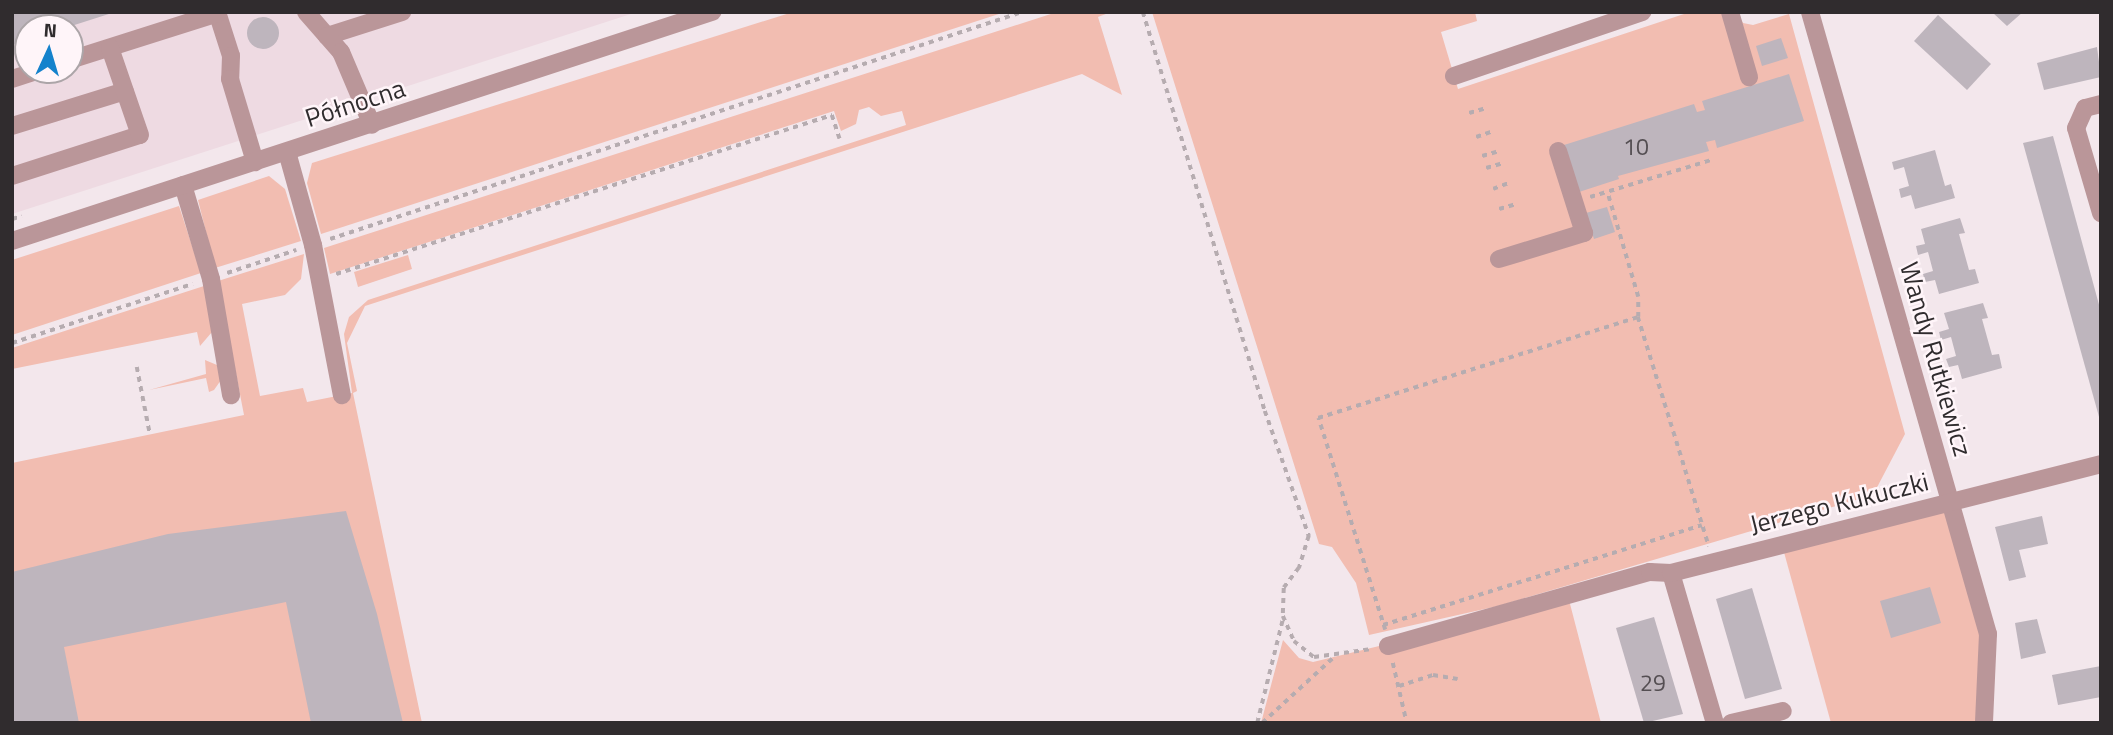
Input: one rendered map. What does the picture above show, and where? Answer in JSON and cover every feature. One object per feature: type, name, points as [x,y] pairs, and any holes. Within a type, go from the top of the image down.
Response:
[{"type":"street","points":[[306,12],[341,52],[372,125]]},
{"type":"street","points":[[327,36],[402,12]]},
{"type":"street","name":"Północna","points":[[12,241],[712,12]]},
{"type":"street","points":[[1454,75],[1643,12]]},
{"type":"street","points":[[1730,12],[1749,77]]},
{"type":"street","name":"Wandy Rutkiewicz","points":[[1810,12],[1988,634],[1984,723]]},
{"type":"street","points":[[84,56],[218,13],[232,56],[230,79],[255,162]]},
{"type":"street","points":[[12,176],[140,135],[110,48]]},
{"type":"street","points":[[12,127],[125,91]]},
{"type":"street","points":[[2093,106],[2076,128],[2101,214]]},
{"type":"street","points":[[1499,259],[1584,233],[1558,151]]},
{"type":"street","points":[[287,152],[313,245],[317,280],[342,394]]},
{"type":"street","points":[[183,185],[211,278],[231,395]]},
{"type":"street","name":"Jerzego Kukuczki","points":[[1388,646],[1650,572],[1671,573],[2101,464]]},
{"type":"street","points":[[1671,573],[1714,723]]},
{"type":"street","points":[[1731,723],[1783,711]]},
{"type":"path","points":[[12,343],[1023,12]]},
{"type":"path","points":[[1143,12],[1265,411],[1310,536],[1298,569],[1284,588],[1283,616],[1257,723]]},
{"type":"path","points":[[1469,113],[1486,108]]},
{"type":"path","points":[[317,280],[832,115],[840,139]]},
{"type":"path","points":[[1476,136],[1493,131]]},
{"type":"path","points":[[1482,156],[1499,151]]},
{"type":"path","points":[[1574,202],[1711,160]]},
{"type":"path","points":[[1486,168],[1503,163]]},
{"type":"path","points":[[1493,189],[1509,183]]},
{"type":"path","points":[[1606,192],[1639,297],[1638,317],[1715,562]]},
{"type":"path","points":[[1499,209],[1516,204]]},
{"type":"path","points":[[1407,723],[1383,625],[1318,418],[1638,317]]},
{"type":"path","points":[[137,367],[150,434]]},
{"type":"path","points":[[1383,625],[1702,525]]},
{"type":"path","points":[[1283,616],[1303,650],[1314,657],[1334,657],[1388,646]]},
{"type":"path","points":[[1262,723],[1334,657]]},
{"type":"path","points":[[1399,686],[1433,675],[1458,680]]},
{"type":"shaded area","points":[[12,12],[637,12],[12,214]]},
{"type":"shaded area","points":[[793,12],[1005,12],[321,234],[307,183],[312,163]]},
{"type":"shaded area","points":[[1057,12],[1111,12],[1098,17],[1122,95],[1082,74],[365,306],[347,343],[357,391],[353,393],[422,723],[12,723],[12,463],[244,415],[218,281],[304,254],[301,279],[285,295],[242,304],[260,396],[303,388],[307,402],[352,393],[344,334],[349,317],[368,300],[906,125],[902,111],[881,116],[869,107],[859,110],[856,124],[841,131],[834,111],[330,274],[324,248]]},
{"type":"shaded area","points":[[1152,12],[1475,12],[1477,21],[1441,32],[1458,89],[1690,12],[1737,12],[1743,23],[1753,25],[1789,14],[1905,434],[1873,495],[1498,606],[1369,635],[1356,583],[1332,547],[1319,544]]},
{"type":"shaded area","points":[[269,176],[285,189],[301,241],[215,268],[198,200]]},
{"type":"shaded area","points":[[179,206],[201,273],[12,335],[12,260]]},
{"type":"shaded area","points":[[408,255],[412,269],[358,287],[354,272]]},
{"type":"shaded area","points":[[204,286],[212,332],[200,346],[197,332],[12,369],[12,348]]},
{"type":"shaded area","points":[[205,360],[217,365],[221,380],[214,390],[209,392],[206,378],[149,390],[206,374]]},
{"type":"shaded area","points":[[1949,502],[1988,634],[1984,723],[1831,723],[1782,545]]},
{"type":"shaded area","points":[[1569,600],[1601,723],[1261,723],[1283,640],[1299,658],[1313,662]]},
{"type":"building","points":[[12,12],[112,12],[84,22],[84,14],[14,14],[12,45]]},
{"type":"building","points":[[1992,12],[2023,12],[2007,26]]},
{"type":"building","points":[[1938,15],[1991,64],[1967,90],[1914,41]]},
{"type":"building","points":[[263,17],[274,22],[279,33],[274,44],[263,49],[252,44],[247,33],[252,22]]},
{"type":"building","points":[[1781,38],[1788,58],[1762,66],[1756,46]]},
{"type":"building","points":[[2097,47],[2101,77],[2044,90],[2037,63]]},
{"type":"building","points":[[1789,74],[1804,121],[1717,148],[1715,140],[1706,142],[1709,151],[1618,176],[1619,179],[1579,192],[1564,145],[1694,104],[1697,112],[1705,110],[1702,101]]},
{"type":"building","points":[[2053,136],[2101,312],[2101,424],[2023,143]]},
{"type":"building","points":[[1935,150],[1945,186],[1951,184],[1955,198],[1915,209],[1911,195],[1901,198],[1899,189],[1909,186],[1904,167],[1894,170],[1892,162]]},
{"type":"building","points":[[1607,207],[1615,232],[1594,239],[1586,213]]},
{"type":"building","points":[[1960,218],[1965,233],[1959,234],[1969,270],[1975,269],[1979,283],[1939,294],[1935,280],[1925,282],[1923,274],[1933,271],[1928,252],[1918,255],[1916,246],[1925,244],[1921,229]]},
{"type":"building","points":[[1983,303],[1988,318],[1982,319],[1992,355],[1999,354],[2002,368],[1962,379],[1958,365],[1949,367],[1946,359],[1956,356],[1951,337],[1941,340],[1939,332],[1949,329],[1944,313]]},
{"type":"building","points":[[346,511],[377,614],[403,723],[311,723],[286,602],[64,647],[79,723],[12,723],[12,572],[168,534]]},
{"type":"building","points":[[2042,516],[2048,544],[2019,550],[2026,577],[2009,581],[1995,527]]},
{"type":"building","points":[[1930,587],[1941,623],[1891,638],[1880,601]]},
{"type":"building","points":[[1752,588],[1782,689],[1745,699],[1716,599]]},
{"type":"building","points":[[1654,617],[1683,714],[1644,723],[1616,628]]},
{"type":"building","points":[[2037,619],[2046,653],[2021,659],[2015,623]]},
{"type":"building","points":[[2101,666],[2101,697],[2058,705],[2052,675]]}]
